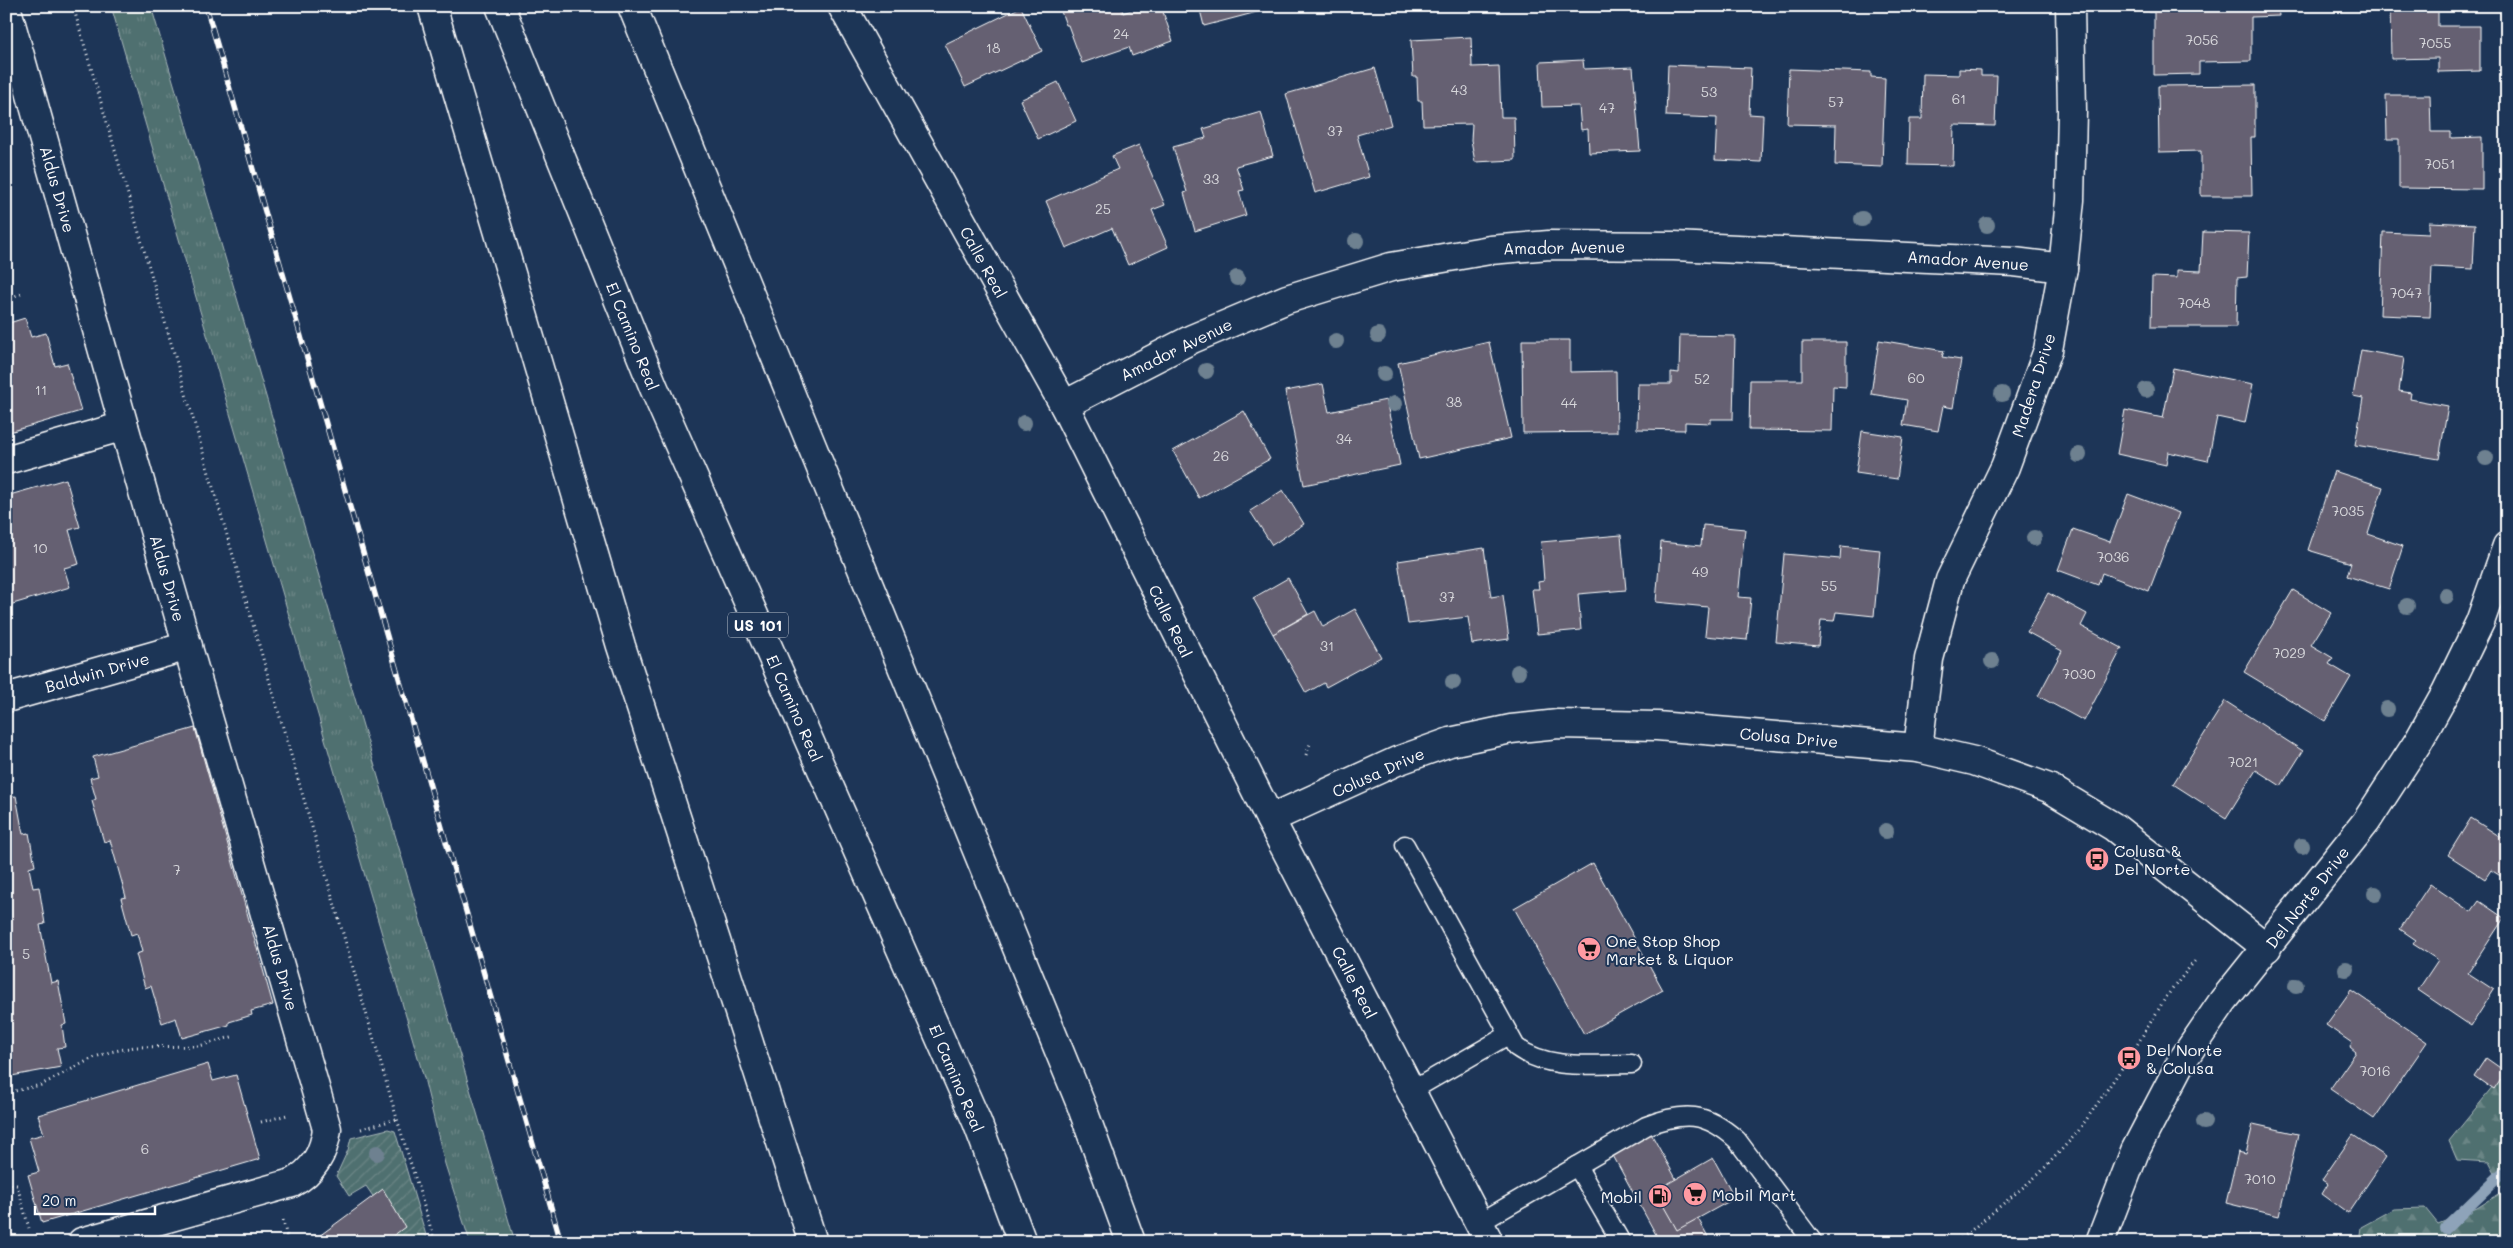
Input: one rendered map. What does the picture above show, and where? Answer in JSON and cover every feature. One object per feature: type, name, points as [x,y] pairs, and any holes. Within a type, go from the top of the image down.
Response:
[{"type":"main road","points":[[432,6],[621,646],[813,1242]]},
{"type":"main road","name":"El Camino Real","points":[[500,6],[654,388],[977,1122],[1022,1242]]},
{"type":"main road","points":[[632,6],[1080,1102],[1142,1242]]},
{"type":"main road","name":"Calle Real","points":[[842,6],[1064,405],[1270,819],[1484,1232]]},
{"type":"main road","name":"Madera Drive","points":[[1918,748],[1928,659],[1938,617],[1950,580],[2005,467],[2048,350],[2063,268],[2070,200],[2072,111],[2070,6]]},
{"type":"main road","name":"Aldus Drive","points":[[6,7],[124,426],[326,1122],[322,1150],[312,1168],[292,1183],[82,1242]]},
{"type":"main road","name":"Amador Avenue","points":[[1064,405],[1192,339],[1287,299],[1391,267],[1490,250],[1549,245],[1674,246],[2014,262],[2063,268]]},
{"type":"main road","points":[[6,460],[124,426]]},
{"type":"main road","name":"Del Norte Drive","points":[[2100,1242],[2135,1150],[2182,1061],[2224,1001],[2366,822],[2418,742],[2446,692],[2480,622],[2507,546]]},
{"type":"main road","name":"Baldwin Drive","points":[[6,698],[188,646]]},
{"type":"main road","name":"Colusa Drive","points":[[1270,819],[1397,761],[1450,742],[1512,729],[1558,724],[1657,726],[1918,748],[1974,761],[2049,788],[2114,827],[2267,948]]},
{"type":"main road","points":[[1080,1102],[1132,1242]]},
{"type":"lane","points":[[1405,845],[1508,1035],[1516,1046],[1527,1055],[1559,1063],[1632,1064]]},
{"type":"lane","points":[[1411,1091],[1508,1035]]},
{"type":"lane","points":[[1484,1232],[1600,1150],[1646,1126],[1666,1118],[1685,1116],[1704,1118],[1722,1127],[1737,1140],[1813,1242]]},
{"type":"lane","points":[[1577,1166],[1621,1242]]},
{"type":"path","points":[[73,6],[397,1119],[435,1242]]},
{"type":"path","points":[[6,299],[21,294]]},
{"type":"path","points":[[1306,755],[1310,744]]},
{"type":"path","points":[[1957,1242],[2039,1174],[2077,1133],[2129,1058],[2166,997],[2197,958]]},
{"type":"path","points":[[6,1094],[42,1086],[95,1056],[110,1052],[134,1047],[198,1046],[236,1036]]},
{"type":"path","points":[[261,1122],[294,1112]]},
{"type":"path","points":[[353,1131],[397,1119]]},
{"type":"path","points":[[6,1184],[17,1185],[29,1228]]},
{"type":"path","points":[[282,1212],[288,1242]]},
{"type":"green space","points":[[111,6],[151,6],[515,1242],[470,1242],[445,1164],[424,1078]]},
{"type":"green space","points":[[2507,1070],[2507,1242],[2359,1242],[2361,1227],[2394,1209],[2425,1208],[2438,1224],[2477,1208],[2504,1191],[2489,1162],[2457,1160],[2449,1141]]},
{"type":"green space","points":[[388,1129],[395,1131],[428,1242],[382,1242],[394,1227],[366,1186],[349,1196],[336,1176],[348,1150],[351,1138]]},
{"type":"building","points":[[1059,6],[1121,6],[1123,13],[1142,6],[1161,6],[1173,41],[1132,56],[1129,47],[1082,63]]},
{"type":"building","points":[[1199,6],[1280,6],[1204,26]]},
{"type":"building","points":[[2149,6],[2278,6],[2279,16],[2251,17],[2251,61],[2199,62],[2199,74],[2154,75],[2154,12],[2149,12]]},
{"type":"building","points":[[2390,6],[2438,6],[2438,26],[2480,26],[2480,71],[2438,72],[2438,58],[2391,59]]},
{"type":"building","points":[[1021,7],[1042,51],[965,87],[945,44]]},
{"type":"building","points":[[1471,37],[1472,67],[1499,66],[1501,117],[1514,117],[1515,160],[1475,162],[1471,140],[1472,124],[1423,125],[1422,101],[1418,101],[1417,77],[1413,77],[1411,40]]},
{"type":"building","points":[[1583,60],[1584,69],[1633,67],[1640,151],[1589,153],[1588,129],[1581,130],[1579,106],[1542,107],[1540,62]]},
{"type":"building","points":[[1668,65],[1751,68],[1749,114],[1763,115],[1761,162],[1715,160],[1717,118],[1666,116]]},
{"type":"building","points":[[1375,68],[1391,125],[1357,135],[1369,177],[1315,193],[1286,94]]},
{"type":"building","points":[[1789,69],[1871,72],[1871,77],[1885,78],[1882,167],[1835,165],[1836,125],[1787,124]]},
{"type":"building","points":[[1959,69],[1981,70],[1981,76],[1997,76],[1995,126],[1954,125],[1953,166],[1908,165],[1909,119],[1922,119],[1923,74],[1959,75]]},
{"type":"building","points":[[1058,82],[1076,121],[1038,139],[1020,100]]},
{"type":"building","points":[[2255,85],[2255,137],[2251,137],[2252,196],[2201,196],[2201,151],[2159,152],[2158,86]]},
{"type":"building","points":[[2386,95],[2430,95],[2431,132],[2451,132],[2451,138],[2482,137],[2482,189],[2399,188],[2399,139],[2387,139]]},
{"type":"building","points":[[1261,112],[1273,156],[1236,166],[1244,190],[1239,191],[1246,215],[1195,231],[1184,193],[1187,192],[1173,147],[1206,138],[1203,129]]},
{"type":"building","points":[[1139,145],[1165,205],[1152,210],[1168,247],[1128,265],[1112,228],[1066,248],[1046,201],[1118,169],[1112,156]]},
{"type":"building","points":[[2429,222],[2475,224],[2473,269],[2432,267],[2430,317],[2380,315],[2383,232],[2429,234]]},
{"type":"building","points":[[2203,232],[2249,233],[2247,277],[2237,278],[2236,327],[2151,327],[2152,277],[2177,278],[2177,270],[2201,271]]},
{"type":"building","points":[[25,318],[31,337],[46,333],[55,366],[67,363],[81,411],[6,433],[6,324]]},
{"type":"building","points":[[1680,335],[1735,336],[1733,419],[1711,419],[1711,423],[1685,422],[1685,430],[1637,429],[1638,384],[1671,384],[1671,372],[1679,373]]},
{"type":"building","points":[[1522,340],[1570,340],[1570,372],[1616,371],[1617,432],[1523,433]]},
{"type":"building","points":[[1879,340],[1944,351],[1942,357],[1961,360],[1953,408],[1943,406],[1938,431],[1903,425],[1907,400],[1871,394]]},
{"type":"building","points":[[1489,342],[1511,438],[1419,459],[1398,363]]},
{"type":"building","points":[[1802,342],[1846,342],[1846,387],[1833,386],[1832,431],[1749,430],[1750,380],[1802,380]]},
{"type":"building","points":[[2361,350],[2404,358],[2399,391],[2411,393],[2410,399],[2448,406],[2439,459],[2355,445],[2363,398],[2353,396]]},
{"type":"building","points":[[2173,368],[2253,384],[2245,423],[2217,417],[2208,461],[2168,452],[2166,465],[2117,454],[2125,410],[2163,418]]},
{"type":"building","points":[[1323,384],[1329,412],[1386,400],[1400,465],[1304,485],[1285,391]]},
{"type":"building","points":[[1244,411],[1270,459],[1199,498],[1173,451]]},
{"type":"building","points":[[1862,431],[1903,437],[1897,479],[1856,473]]},
{"type":"building","points":[[2334,471],[2383,487],[2368,534],[2403,546],[2389,589],[2347,576],[2351,563],[2308,550]]},
{"type":"building","points":[[66,479],[80,527],[69,530],[79,564],[64,568],[70,587],[6,606],[6,496]]},
{"type":"building","points":[[1283,490],[1304,524],[1272,545],[1250,511]]},
{"type":"building","points":[[2128,494],[2179,513],[2149,591],[2102,573],[2098,585],[2058,570],[2073,529],[2110,542]]},
{"type":"building","points":[[1703,525],[1745,529],[1738,597],[1751,598],[1747,640],[1705,636],[1708,607],[1656,602],[1661,542],[1701,546]]},
{"type":"building","points":[[1621,535],[1626,590],[1578,594],[1581,630],[1537,634],[1532,589],[1539,589],[1538,582],[1544,581],[1541,542]]},
{"type":"building","points":[[1841,546],[1880,550],[1874,616],[1836,612],[1834,621],[1821,620],[1818,646],[1776,642],[1784,554],[1840,559]]},
{"type":"building","points":[[1484,548],[1491,597],[1503,595],[1509,639],[1472,644],[1468,617],[1408,624],[1398,561]]},
{"type":"building","points":[[1288,578],[1308,614],[1273,634],[1253,598]]},
{"type":"building","points":[[2293,590],[2331,613],[2311,645],[2333,658],[2329,664],[2351,677],[2325,721],[2244,672]]},
{"type":"building","points":[[2048,593],[2087,614],[2081,626],[2122,648],[2084,721],[2038,696],[2062,651],[2027,632]]},
{"type":"building","points":[[1355,609],[1381,657],[1326,687],[1324,683],[1306,693],[1273,634],[1315,611],[1323,627]]},
{"type":"building","points":[[2225,701],[2303,751],[2281,786],[2256,770],[2226,818],[2173,784]]},
{"type":"building","points":[[195,728],[273,1005],[251,1011],[252,1015],[229,1022],[229,1025],[182,1038],[176,1018],[162,1023],[151,986],[145,988],[136,954],[142,952],[137,933],[131,935],[121,898],[126,897],[110,840],[104,842],[92,801],[96,799],[90,778],[98,776],[93,757]]},
{"type":"building","points":[[16,796],[23,834],[29,833],[35,866],[29,868],[33,888],[39,887],[45,924],[40,925],[51,983],[58,981],[66,1024],[62,1025],[65,1047],[57,1048],[61,1067],[6,1077],[6,798]]},
{"type":"building","points":[[2471,818],[2507,841],[2507,880],[2491,870],[2485,879],[2448,855]]},
{"type":"building","name":"One Stop Shop Market & Liquor","points":[[1593,863],[1663,990],[1584,1034],[1514,908]]},
{"type":"building","points":[[2430,884],[2471,912],[2479,901],[2504,918],[2468,973],[2494,990],[2471,1026],[2418,990],[2438,960],[2413,944],[2416,940],[2400,929]]},
{"type":"building","points":[[2351,990],[2427,1042],[2374,1119],[2330,1089],[2356,1052],[2350,1047],[2352,1043],[2326,1025]]},
{"type":"building","points":[[2486,1058],[2506,1072],[2494,1090],[2474,1076]]},
{"type":"building","points":[[208,1064],[213,1081],[236,1075],[260,1159],[42,1223],[28,1175],[39,1172],[29,1138],[44,1134],[38,1115]]},
{"type":"building","points":[[2253,1124],[2298,1134],[2279,1216],[2226,1203],[2238,1152],[2246,1154]]},
{"type":"building","name":"Mobil","points":[[1648,1128],[1711,1242],[1660,1242],[1610,1150]]},
{"type":"building","points":[[2353,1135],[2386,1157],[2348,1213],[2322,1194],[2328,1184],[2322,1180]]},
{"type":"building","name":"Mobil Mart","points":[[1713,1158],[1735,1198],[1677,1230],[1655,1191]]},
{"type":"building","points":[[383,1189],[405,1227],[385,1242],[311,1242]]},
{"type":"waterway","points":[[2446,1228],[2507,1169]]},
{"type":"railway","points":[[206,6],[561,1242]]},
{"type":"place","name":"Colusa & Del Norte","points":[[2097,859]]},
{"type":"place","name":"One Stop Shop Market & Liquor","points":[[1589,949]]},
{"type":"place","name":"Del Norte & Colusa","points":[[2129,1058]]},
{"type":"place","name":"Mobil Mart","points":[[1695,1194]]},
{"type":"place","name":"Mobil","points":[[1660,1196]]}]
